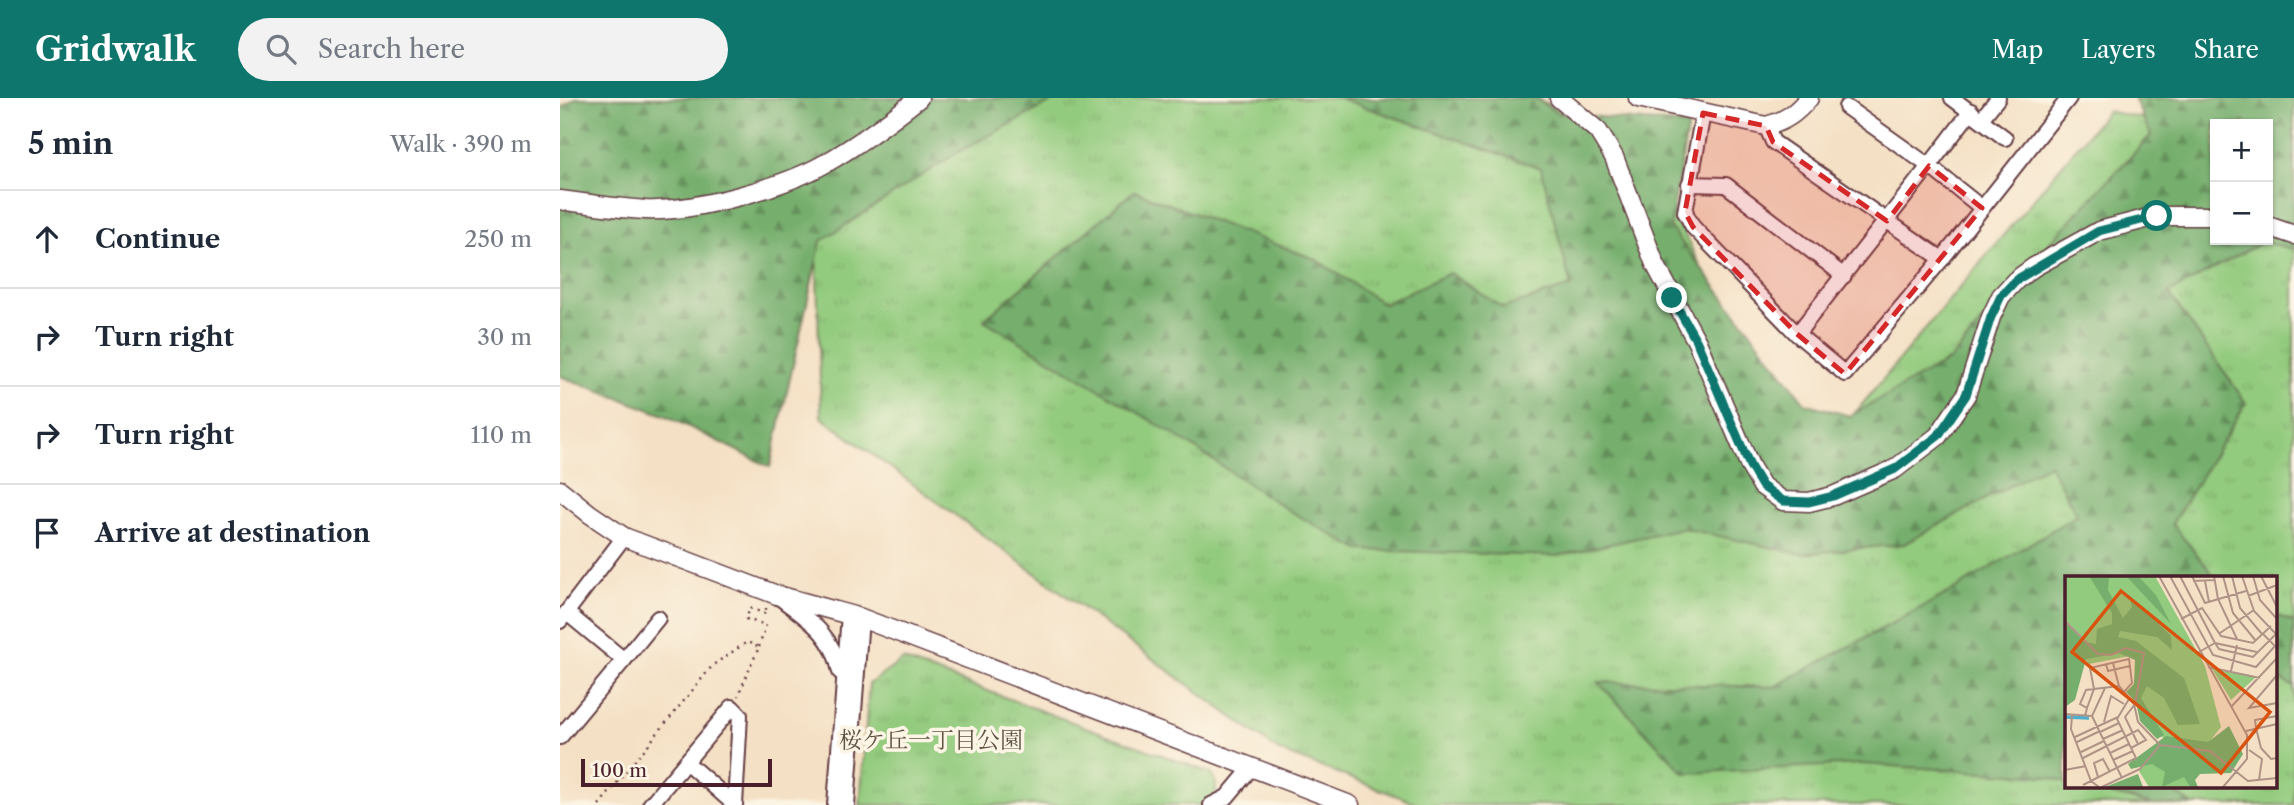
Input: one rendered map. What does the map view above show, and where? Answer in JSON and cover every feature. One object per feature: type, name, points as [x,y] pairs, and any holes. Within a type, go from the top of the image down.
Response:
[{"type":"street","points":[[560,200],[648,210],[699,204],[757,191],[825,164],[919,98]]},
{"type":"street","points":[[1559,98],[1598,131],[1614,157],[1655,264],[1697,342],[1750,466],[1762,486],[1783,501],[1809,502],[1833,496],[1895,469],[1938,436],[1966,395],[1991,317],[2001,296],[2016,280],[2034,267],[2099,231],[2157,216],[2210,216]]},
{"type":"street","points":[[1639,98],[1766,125],[1781,122],[1795,114],[1809,98]]},
{"type":"street","points":[[1952,98],[2005,138]]},
{"type":"street","points":[[1797,334],[1929,166],[1976,114],[1998,98]]},
{"type":"street","points":[[1703,113],[1685,212],[1693,227],[1797,334],[1845,374],[1942,259],[2069,98]]},
{"type":"street","points":[[1846,107],[1929,166],[1982,208]]},
{"type":"street","points":[[1766,125],[1773,142],[1942,259]]},
{"type":"street","points":[[1689,184],[1726,185],[1844,276]]},
{"type":"street","points":[[2273,228],[2294,235]]},
{"type":"street","points":[[560,490],[624,537],[771,593],[855,616],[1350,805]]},
{"type":"street","points":[[624,537],[564,610],[624,660]]},
{"type":"street","points":[[771,593],[819,628],[834,646],[843,697]]},
{"type":"street","points":[[835,805],[843,697],[855,616]]},
{"type":"street","points":[[847,805],[855,616]]},
{"type":"street","points":[[560,737],[658,618]]},
{"type":"street","points":[[650,805],[732,708],[740,715],[735,805]]},
{"type":"street","points":[[686,762],[735,805]]},
{"type":"street","points":[[1211,805],[1227,797],[1252,767]]},
{"type":"path","points":[[732,708],[759,648],[766,625],[746,619],[750,608],[766,614],[771,593]]},
{"type":"path","points":[[599,805],[713,665],[747,642],[759,648]]},
{"type":"highlighted area","points":[[1703,113],[1766,126],[1773,142],[1887,221],[1929,166],[1982,208],[1845,374],[1797,334],[1693,227],[1685,212]]},
{"type":"green space","points":[[576,98],[1059,98],[958,152],[821,241],[770,467],[667,416],[560,376],[560,108]]},
{"type":"green space","points":[[985,98],[1537,98],[1648,161],[1771,408],[1835,437],[2107,111],[2210,132],[2210,245],[2273,245],[2273,222],[2294,148],[2294,805],[1421,805],[1279,751],[821,417],[815,203]]},
{"type":"green space","points":[[1339,98],[1535,98],[1557,113],[1688,125],[1670,227],[1805,403],[1850,416],[1951,359],[2052,240],[2151,135],[2134,98],[2294,98],[2294,249],[2273,244],[2273,119],[2210,119],[2210,245],[2257,245],[2169,293],[2246,403],[2172,524],[2214,576],[2065,576],[2065,782],[2044,776],[1861,764],[1684,773],[1598,682],[1774,687],[1954,590],[2077,515],[2049,464],[1904,544],[1801,554],[1682,528],[1557,556],[1359,550],[1283,507],[1175,435],[984,320],[1134,191],[1315,259],[1384,304],[1450,273],[1503,308],[1571,286],[1541,168]]},
{"type":"green space","points":[[2276,615],[2294,622],[2294,687],[2276,678]]},
{"type":"green space","name":"桜ケ丘一丁目公園","points":[[903,660],[1211,773],[1216,781],[1216,797],[1200,805],[860,805],[869,684]]},
{"type":"green space","points":[[2087,788],[2169,788],[2193,805],[2153,805]]},
{"type":"route","points":[[1672,298],[1697,342],[1750,466],[1762,486],[1783,501],[1809,502],[1833,496],[1895,469],[1938,436],[1966,395],[1991,317],[2001,296],[2016,280],[2099,231],[2157,216]]}]
